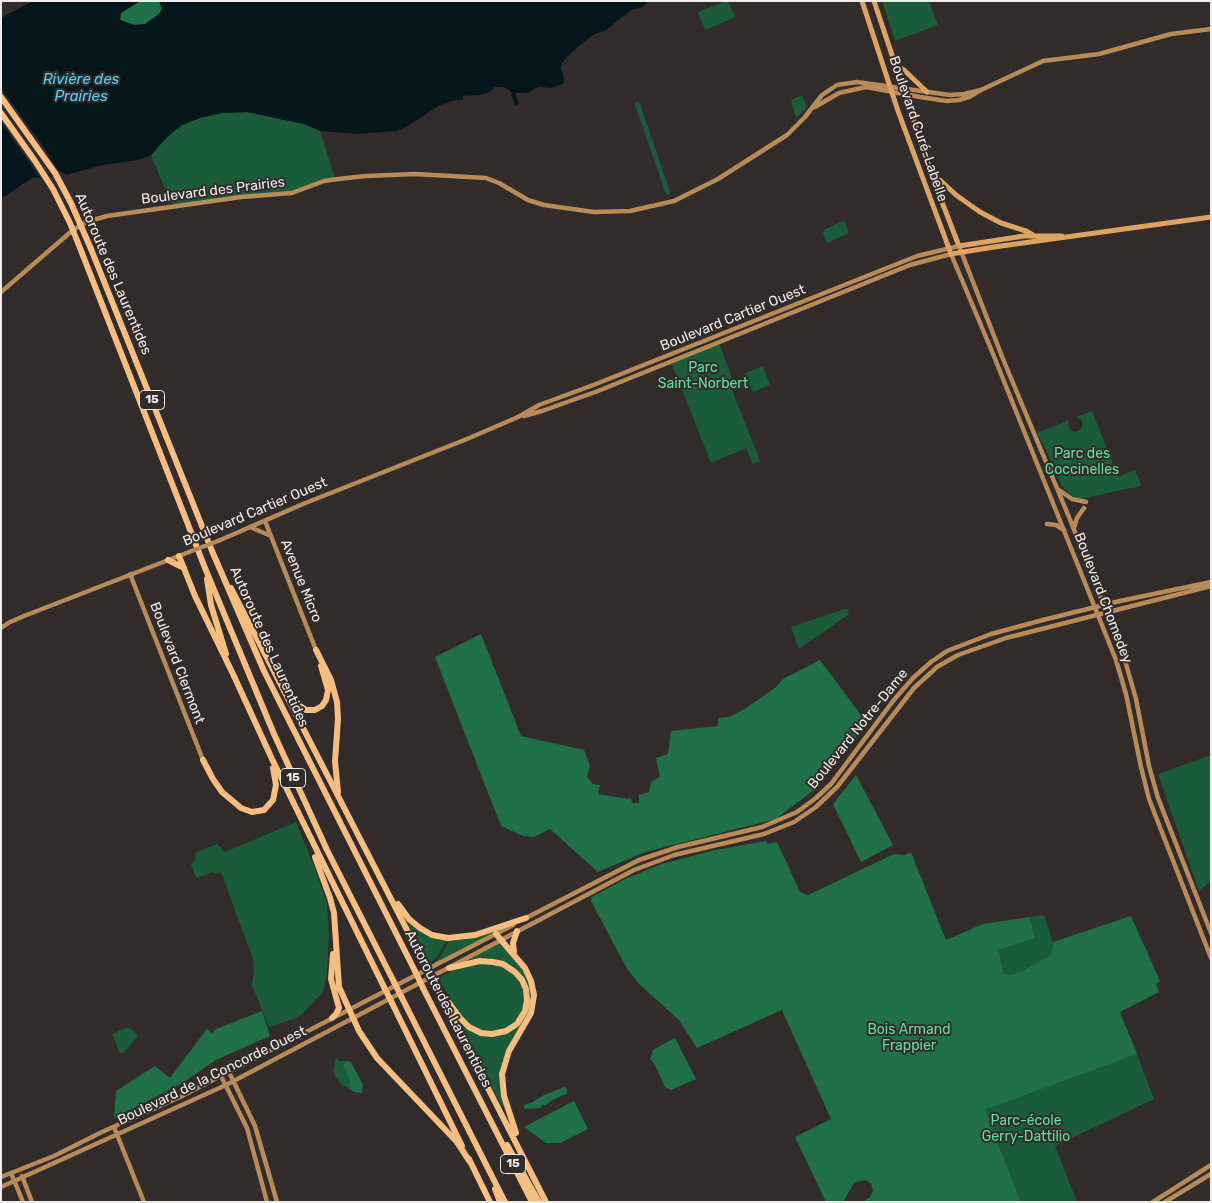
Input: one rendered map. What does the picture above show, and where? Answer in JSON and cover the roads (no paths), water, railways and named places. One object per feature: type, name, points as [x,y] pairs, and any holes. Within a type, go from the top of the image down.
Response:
[{"type":"highway","name":"Autoroute des Laurentides","points":[[1,96],[58,178],[72,204],[212,551],[273,692],[532,1202]]},
{"type":"highway","name":"Autoroute des Laurentides","points":[[1,113],[53,189],[70,222],[205,568],[296,784],[327,850],[505,1202]]},
{"type":"highway","points":[[212,551],[546,1202]]},
{"type":"highway","points":[[180,556],[202,612],[234,674],[308,835],[490,1202]]},
{"type":"highway","points":[[168,560],[184,568]]},
{"type":"highway","points":[[205,568],[211,605],[234,674]]},
{"type":"highway","points":[[271,666],[297,704],[306,710],[317,709],[325,702],[328,690],[316,650]]},
{"type":"highway","points":[[316,650],[333,687],[337,706],[338,719],[334,757],[338,797]]},
{"type":"highway","points":[[204,760],[214,782],[225,795],[241,808],[254,812],[266,808],[274,797],[276,785],[272,759]]},
{"type":"highway","points":[[308,835],[332,902],[338,982],[352,1018],[373,1053],[457,1142],[470,1162]]},
{"type":"highway","points":[[385,887],[413,922],[424,931],[440,937],[451,939],[468,937],[526,918]]},
{"type":"highway","points":[[516,956],[512,943],[517,931]]},
{"type":"highway","points":[[499,937],[525,968],[531,981],[534,995],[534,1006],[528,1021],[507,1055],[502,1084],[507,1107],[524,1156]]},
{"type":"highway","points":[[332,1018],[338,1008],[331,976],[335,943]]},
{"type":"highway","points":[[434,982],[459,1016],[474,1030],[487,1034],[498,1034],[508,1030],[519,1021],[526,1008],[527,994],[523,982],[513,970],[499,963],[487,961],[473,962],[449,968]]},
{"type":"highway","points":[[494,1126],[513,1153],[539,1202]]},
{"type":"highway","points":[[485,1162],[500,1202]]},
{"type":"main road","name":"Boulevard Curé-Labelle","points":[[862,1],[891,89],[951,254]]},
{"type":"main road","name":"Boulevard Curé-Labelle","points":[[874,1],[959,246]]},
{"type":"main road","points":[[896,66],[904,70],[927,92]]},
{"type":"main road","points":[[934,177],[977,211],[1001,223],[1026,230],[1034,235]]},
{"type":"main road","points":[[951,254],[1211,217]]},
{"type":"main road","points":[[959,246],[1034,235],[1073,236]]},
{"type":"street","points":[[891,89],[906,95],[953,101],[967,98],[1043,61],[1099,54],[1171,34],[1211,29]]},
{"type":"street","name":"Boulevard des Prairies","points":[[1,292],[73,230],[99,218],[241,197],[292,193],[324,181],[338,179],[415,174],[488,178],[534,203],[576,210],[613,212],[658,206],[682,198],[732,171],[784,137],[812,109],[834,95],[854,88],[891,89]]},
{"type":"street","points":[[891,89],[904,88],[957,95],[981,90]]},
{"type":"street","name":"Boulevard Cartier Ouest","points":[[518,418],[539,405],[917,256],[959,246]]},
{"type":"street","name":"Boulevard Curé-Labelle","points":[[959,246],[962,252]]},
{"type":"street","name":"Boulevard Chomedey","points":[[962,252],[1013,384],[1058,489],[1107,612],[1130,675],[1149,766],[1158,798],[1211,933]]},
{"type":"street","name":"Boulevard Cartier Ouest","points":[[1,628],[24,616],[218,541],[303,504],[518,418],[542,412],[598,391],[910,266],[951,254]]},
{"type":"street","name":"Boulevard Chomedey","points":[[951,254],[1098,614],[1123,683],[1140,767],[1149,799],[1211,958]]},
{"type":"street","points":[[1058,489],[1072,499],[1086,502]]},
{"type":"street","points":[[1074,529],[1077,518],[1084,508]]},
{"type":"street","name":"Avenue Micro","points":[[265,521],[316,650]]},
{"type":"street","points":[[1047,524],[1057,526],[1064,531]]},
{"type":"street","points":[[250,527],[271,536]]},
{"type":"street","name":"Boulevard Clermont","points":[[130,574],[204,760]]},
{"type":"street","name":"Boulevard Notre-Dame","points":[[402,995],[499,937],[526,918],[639,860],[684,845],[762,828],[787,817],[808,804],[831,784],[896,697],[937,657],[998,632],[1095,606],[1211,582]]},
{"type":"street","name":"Boulevard Notre-Dame","points":[[396,984],[499,937],[517,931],[647,864],[764,834],[794,822],[816,807],[834,790],[907,695],[922,679],[942,664],[962,653],[989,642],[1211,586]]},
{"type":"street","name":"Boulevard de la Concorde Ouest","points":[[1,1177],[60,1154],[180,1097],[396,984]]},
{"type":"street","name":"Boulevard de la Concorde Ouest","points":[[1,1187],[226,1085],[352,1018],[402,995]]},
{"type":"street","points":[[229,1072],[257,1131],[277,1202]]},
{"type":"street","points":[[221,1076],[247,1130],[267,1202]]},
{"type":"street","points":[[114,1127],[144,1202]]},
{"type":"street","points":[[1153,1202],[1211,1165]]},
{"type":"street","points":[[20,1171],[32,1202]]},
{"type":"street","points":[[11,1173],[23,1202]]},
{"type":"street","points":[[1165,1202],[1211,1174]]},
{"type":"water","name":"Rivière des Prairies","points":[[33,1],[140,1],[121,13],[120,20],[134,25],[145,24],[159,14],[162,9],[159,1],[648,2],[643,7],[631,10],[605,31],[594,34],[572,52],[562,63],[563,84],[551,88],[539,87],[527,93],[515,93],[519,104],[515,105],[512,94],[508,89],[495,87],[490,92],[480,95],[463,96],[463,100],[440,105],[406,127],[396,131],[357,134],[320,131],[304,124],[247,112],[222,113],[200,118],[182,125],[166,138],[150,156],[138,160],[102,165],[66,175],[60,171],[40,178],[33,177],[1,199],[1,18]]},
{"type":"park label","name":"Parc Saint-Norbert","points":[[703,376]]},
{"type":"park label","name":"Parc des Coccinelles","points":[[1082,462]]},
{"type":"park label","name":"Bois Armand Frappier","points":[[909,1038]]},
{"type":"park label","name":"Parc-école Gerry-Dattilio","points":[[1026,1130]]}]
